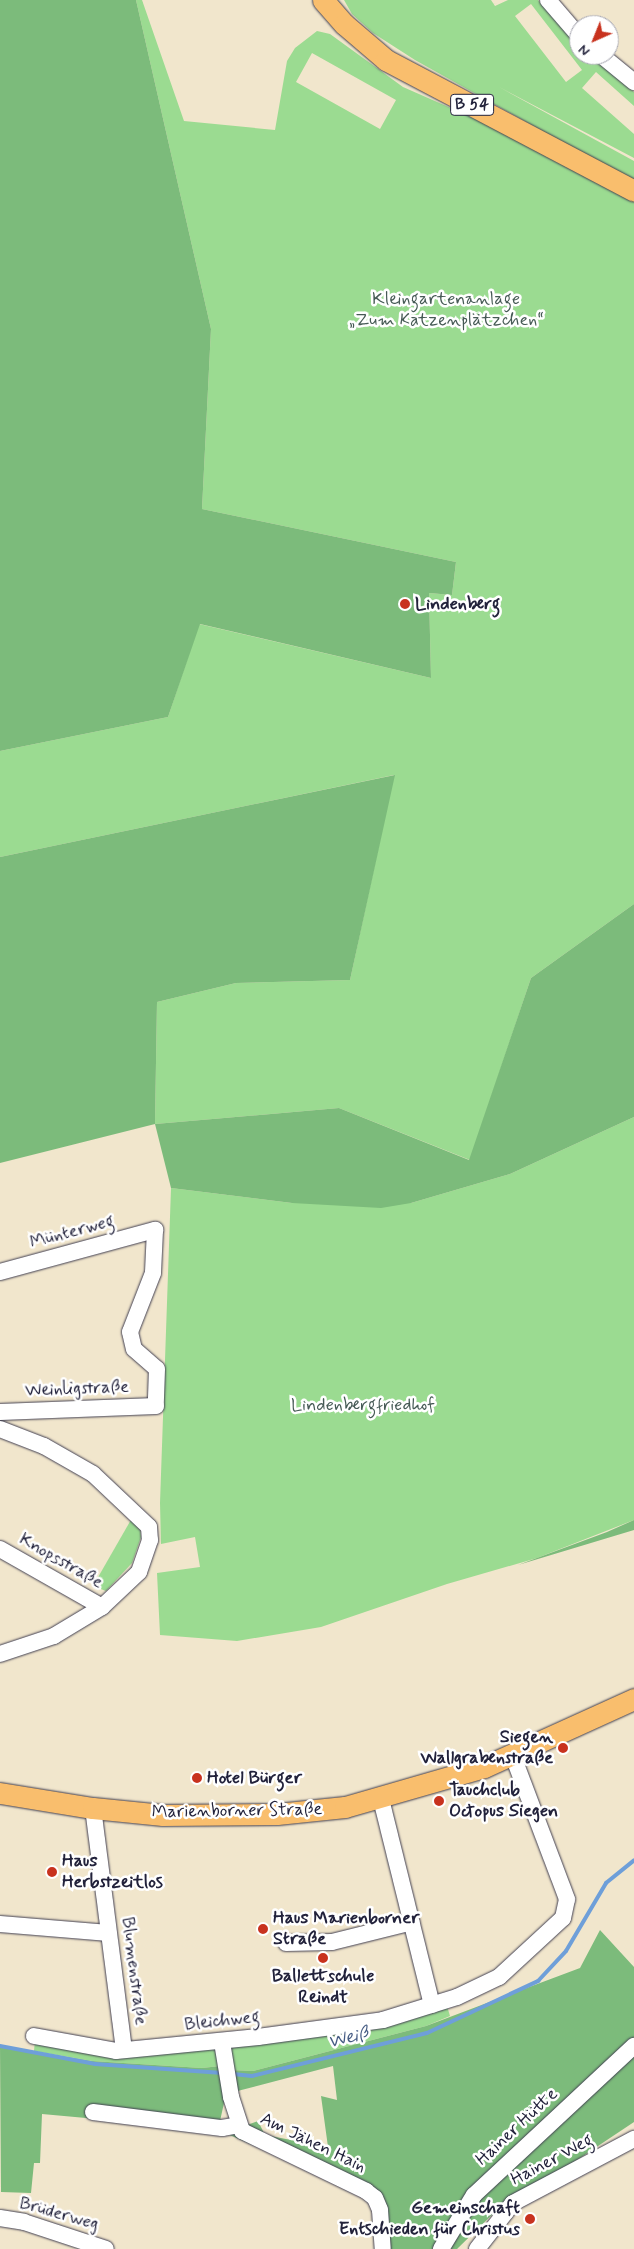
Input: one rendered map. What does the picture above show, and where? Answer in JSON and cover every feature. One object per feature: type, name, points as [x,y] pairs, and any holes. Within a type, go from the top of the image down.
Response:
[{"type":"main road","name":"B 54","points":[[323,0],[344,24],[386,60],[634,191]]},
{"type":"main road","name":"Marienborner Straße","points":[[0,1793],[92,1808],[163,1815],[278,1814],[345,1807],[381,1799],[450,1779],[513,1756],[634,1699]]},
{"type":"street","points":[[548,0],[569,24]]},
{"type":"street","points":[[613,65],[634,82]]},
{"type":"street","name":"Münterweg","points":[[0,1272],[155,1230],[153,1273],[130,1332],[134,1349],[157,1369],[156,1406]]},
{"type":"street","name":"Weinligstraße","points":[[0,1412],[156,1406]]},
{"type":"street","points":[[0,1429],[76,1462],[149,1527],[150,1540],[139,1572],[102,1608],[54,1636],[0,1654]]},
{"type":"street","name":"Knopsstraße","points":[[0,1549],[102,1608]]},
{"type":"street","name":"Bleichweg","points":[[34,2036],[116,2051],[222,2042],[383,2020],[432,2005],[499,1977],[563,1918],[567,1899],[513,1756]]},
{"type":"street","points":[[381,1799],[432,2005]]},
{"type":"street","name":"Blumenstraße","points":[[92,1808],[124,2049]]},
{"type":"street","points":[[286,1943],[332,1942],[412,1922]]},
{"type":"street","points":[[0,1924],[109,1933]]},
{"type":"street","name":"Am Jähen Hain","points":[[222,2042],[231,2097],[239,2125],[256,2140],[366,2190],[375,2198],[380,2210],[383,2249]]},
{"type":"street","name":"Hainer Hütte","points":[[441,2249],[474,2195],[634,2046]]},
{"type":"street","points":[[93,2112],[222,2128],[239,2125]]},
{"type":"street","name":"Hainer Weg","points":[[477,2249],[512,2204],[634,2139]]},
{"type":"street","name":"Brüderweg","points":[[0,2218],[24,2222],[106,2249]]},
{"type":"green space","points":[[0,0],[136,0],[211,329],[202,509],[456,562],[452,595],[429,593],[431,678],[200,624],[168,717],[0,751]]},
{"type":"green space","name":"Kleingartenanlage „Zum Katzenplätzchen“","points":[[136,0],[142,0],[184,121],[275,130],[287,61],[295,48],[317,31],[330,34],[403,87],[494,127],[634,201],[634,904],[531,978],[470,1160],[339,1108],[155,1124],[157,1002],[236,983],[350,980],[394,775],[0,857],[0,751],[168,717],[199,624],[431,678],[429,593],[452,595],[456,562],[202,509],[211,329]],"holes":[[[312,53],[396,100],[380,129],[296,82]]]},
{"type":"green space","points":[[344,0],[491,0],[495,6],[508,0],[538,0],[569,35],[569,53],[531,4],[515,16],[566,82],[582,70],[578,65],[600,65],[634,92],[634,106],[596,72],[582,88],[634,134],[634,158],[499,87],[634,161],[634,182],[415,60],[373,33],[352,14]]},
{"type":"green space","points":[[395,775],[350,980],[236,983],[157,1002],[155,1124],[0,1163],[0,857]]},
{"type":"green space","points":[[634,904],[634,1117],[510,1174],[411,1203],[381,1208],[292,1203],[171,1188],[155,1124],[339,1108],[469,1160],[531,978]]},
{"type":"green space","name":"Lindenbergfriedhof","points":[[634,1117],[634,1520],[537,1558],[447,1584],[321,1627],[237,1641],[160,1635],[157,1573],[200,1567],[195,1537],[161,1544],[160,1503],[171,1188],[292,1203],[411,1203],[510,1174]]},
{"type":"green space","points":[[132,1518],[140,1527],[141,1537],[132,1563],[106,1591],[93,1586]]},
{"type":"green space","points":[[634,1520],[634,1530],[518,1565],[607,1532]]},
{"type":"green space","points":[[600,1930],[634,1967],[634,2122],[568,2166],[506,2201],[457,2249],[379,2249],[376,2199],[225,2133],[258,2121],[265,2135],[328,2147],[321,2096],[337,2100],[333,2066],[226,2094],[218,2130],[42,2114],[40,2163],[34,2163],[31,2193],[1,2192],[0,2046],[92,2061],[202,2068],[220,2066],[231,2070],[253,2071],[426,2026],[580,1968]]},
{"type":"green space","points":[[447,2006],[450,2016],[426,2026],[253,2071],[231,2070],[231,2048]]},
{"type":"green space","points":[[35,2040],[214,2047],[220,2066],[202,2068],[92,2061],[34,2051]]},
{"type":"waterway","name":"Weiß","points":[[233,2074],[252,2076],[427,2033],[538,1981],[566,1951],[606,1883],[634,1860]]},
{"type":"waterway","name":"Weiß","points":[[0,2046],[95,2064],[223,2073]]},
{"type":"place","name":"Lindenberg","points":[[405,604]]},
{"type":"place","name":"Siegen Wallgrabenstraße","points":[[563,1748]]},
{"type":"place","name":"Hotel Bürger","points":[[197,1778]]},
{"type":"place","name":"Tauchclub Octopus Siegen","points":[[439,1801]]},
{"type":"place","name":"Haus Herbstzeitlos","points":[[52,1872]]},
{"type":"place","name":"Haus Marienborner Straße","points":[[263,1929]]},
{"type":"place","name":"Ballettschule Reindt","points":[[323,1958]]},
{"type":"place","name":"Gemeinschaft Entschieden für Christus","points":[[530,2219]]}]
